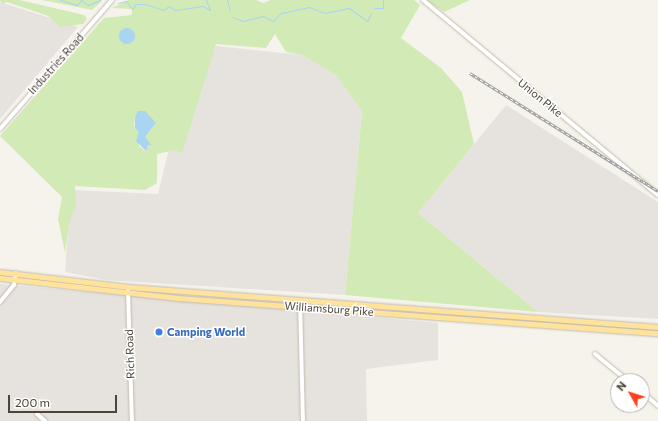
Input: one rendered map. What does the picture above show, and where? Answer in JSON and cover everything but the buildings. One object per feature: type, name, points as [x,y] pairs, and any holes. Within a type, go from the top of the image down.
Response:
[{"type":"main road","name":"Williamsburg Pike","points":[[0,272],[129,287],[658,326]]},
{"type":"main road","name":"Williamsburg Pike","points":[[0,278],[128,294],[658,333]]},
{"type":"street","name":"Industries Road","points":[[0,129],[112,0]]},
{"type":"street","name":"Union Pike","points":[[423,0],[658,195]]},
{"type":"street","points":[[0,302],[15,279],[16,273]]},
{"type":"street","name":"Rich Road","points":[[129,287],[132,421]]},
{"type":"street","points":[[300,300],[303,421]]},
{"type":"street","points":[[595,354],[618,373]]},
{"type":"street","points":[[650,399],[658,406]]},
{"type":"street","points":[[37,414],[45,421]]},
{"type":"shaded area","points":[[0,2],[78,27],[0,119]]},
{"type":"shaded area","points":[[216,46],[302,55],[336,75],[362,111],[345,295],[107,280],[65,272],[71,190],[158,194],[168,153]]},
{"type":"shaded area","points":[[506,105],[658,202],[658,319],[538,312],[418,213]]},
{"type":"shaded area","points":[[0,284],[438,323],[438,360],[366,369],[367,421],[0,421]]},
{"type":"green space","points":[[0,0],[20,0],[84,15],[87,19],[83,24],[60,27],[48,16],[7,2],[2,4]]},
{"type":"green space","points":[[42,0],[101,0],[102,1],[92,10]]},
{"type":"green space","points":[[128,0],[256,0],[263,3],[271,0],[414,0],[420,5],[401,38],[441,68],[462,92],[474,144],[418,213],[538,312],[345,295],[362,111],[336,75],[302,55],[286,52],[275,34],[266,48],[216,44],[182,153],[175,150],[157,154],[157,183],[145,190],[75,186],[76,208],[70,219],[65,253],[58,219],[62,197],[0,136],[104,18],[132,15],[132,9],[112,8]],"holes":[[[141,112],[156,123],[145,137],[151,147],[148,145],[145,151],[139,146],[139,131],[134,126],[135,116]]]},
{"type":"green space","points":[[426,0],[470,0],[444,12]]},
{"type":"water","points":[[127,28],[134,33],[135,36],[130,43],[127,44],[120,39],[119,36],[124,29]]},
{"type":"water","points":[[138,111],[145,111],[156,123],[145,137],[152,146],[148,145],[146,151],[136,141],[139,132],[135,128],[135,117]]},
{"type":"waterway","points":[[60,0],[77,5],[81,0],[88,5],[100,0]]},
{"type":"waterway","points":[[118,3],[126,1],[132,9],[136,4],[145,4],[163,10],[169,6],[175,10],[203,6],[210,10],[206,0]]},
{"type":"waterway","points":[[227,0],[230,11]]},
{"type":"waterway","points":[[374,8],[383,8],[383,0]]},
{"type":"waterway","points":[[232,17],[243,21],[263,16],[273,21],[281,13],[309,7],[325,13],[349,8],[367,21],[371,13]]},
{"type":"railway","points":[[470,73],[658,191]]},
{"type":"place","name":"Camping World","points":[[159,332]]}]
